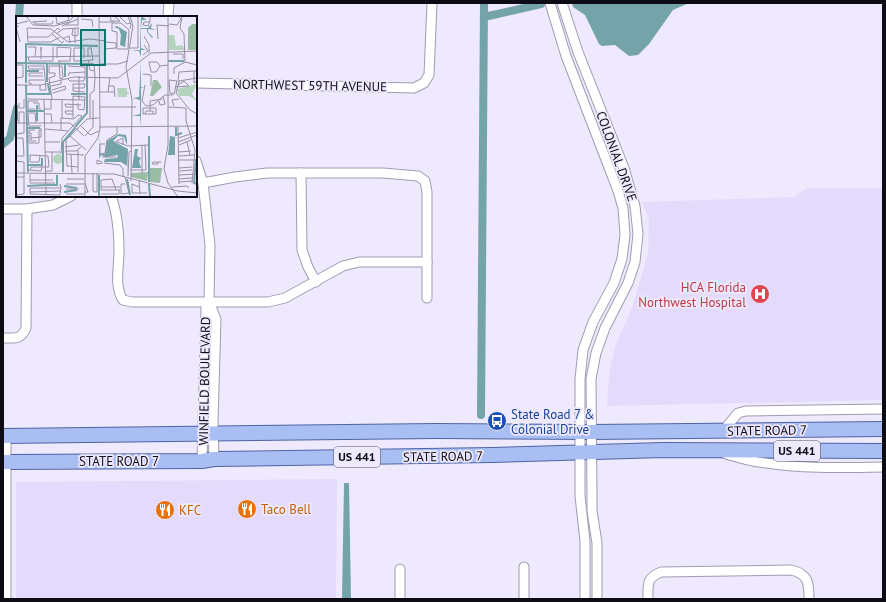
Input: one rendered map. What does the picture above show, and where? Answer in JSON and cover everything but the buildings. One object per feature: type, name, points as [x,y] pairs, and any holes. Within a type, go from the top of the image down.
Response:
[{"type":"main road","name":"STATE ROAD 7","points":[[4,436],[436,431],[585,432],[883,429]]},
{"type":"main road","name":"STATE ROAD 7","points":[[4,462],[492,455],[586,451],[883,451]]},
{"type":"street","points":[[77,3],[77,16]]},
{"type":"street","points":[[168,16],[169,3]]},
{"type":"street","name":"NORTHWEST 59TH AVENUE","points":[[197,83],[414,88],[424,83],[429,75],[432,3]]},
{"type":"street","points":[[551,6],[563,5]]},
{"type":"street","name":"COLONIAL DRIVE","points":[[563,5],[578,52],[624,168],[635,206],[638,234],[635,262],[628,283],[605,328],[596,353],[591,379],[585,432]]},
{"type":"street","name":"COLONIAL DRIVE","points":[[551,6],[566,56],[618,191],[622,208],[625,235],[622,259],[614,283],[593,322],[583,350],[580,379],[586,451]]},
{"type":"street","points":[[566,56],[578,52]]},
{"type":"street","points":[[588,114],[600,109]]},
{"type":"street","name":"WINFIELD BOULEVARD","points":[[197,164],[203,183],[210,245],[209,302],[216,318],[208,433],[208,460]]},
{"type":"street","points":[[301,172],[302,250],[308,267],[316,282]]},
{"type":"street","points":[[203,183],[267,173],[383,172],[418,176],[425,181],[427,192],[427,298]]},
{"type":"street","points":[[3,209],[27,209],[53,204],[70,197]]},
{"type":"street","points":[[111,197],[117,226],[119,250],[119,294],[123,300],[132,302],[268,302],[285,298],[344,266],[359,262],[427,262]]},
{"type":"street","points":[[3,338],[16,338],[23,334],[26,328],[27,209]]},
{"type":"street","points":[[723,431],[738,413],[746,411],[883,409]]},
{"type":"street","points":[[4,436],[6,599]]},
{"type":"street","points":[[711,450],[753,461],[794,466],[823,468],[883,467]]},
{"type":"street","points":[[585,599],[585,541],[580,496],[586,451]]},
{"type":"street","points":[[586,451],[597,543],[597,599]]},
{"type":"street","points":[[524,567],[524,599]]},
{"type":"street","points":[[400,569],[400,599]]},
{"type":"street","points":[[648,599],[648,583],[651,577],[661,572],[791,570],[802,574],[806,578],[809,585],[809,599]]},
{"type":"shaded area","points":[[572,3],[689,3],[673,10],[649,44],[638,55],[629,56],[615,45],[602,46],[599,44],[585,15],[573,7]]},
{"type":"shaded area","name":"HCA Florida Northwest Hospital","points":[[807,188],[883,188],[883,400],[607,406],[611,364],[616,344],[632,308],[648,254],[649,219],[642,202],[794,197]]},
{"type":"shaded area","points":[[337,479],[336,599],[16,599],[16,482]]},
{"type":"shaded area","points":[[344,483],[349,483],[351,599],[342,599]]},
{"type":"waterway","points":[[19,16],[20,3]]},
{"type":"waterway","points":[[481,415],[484,3]]},
{"type":"waterway","points":[[484,17],[541,4]]},
{"type":"waterway","points":[[3,144],[10,138],[16,112]]},
{"type":"place","name":"HCA Florida Northwest Hospital","points":[[760,294]]},
{"type":"place","name":"State Road 7 & Colonial Drive","points":[[497,421]]},
{"type":"place","name":"Taco Bell","points":[[247,509]]},
{"type":"place","name":"KFC","points":[[165,510]]}]
